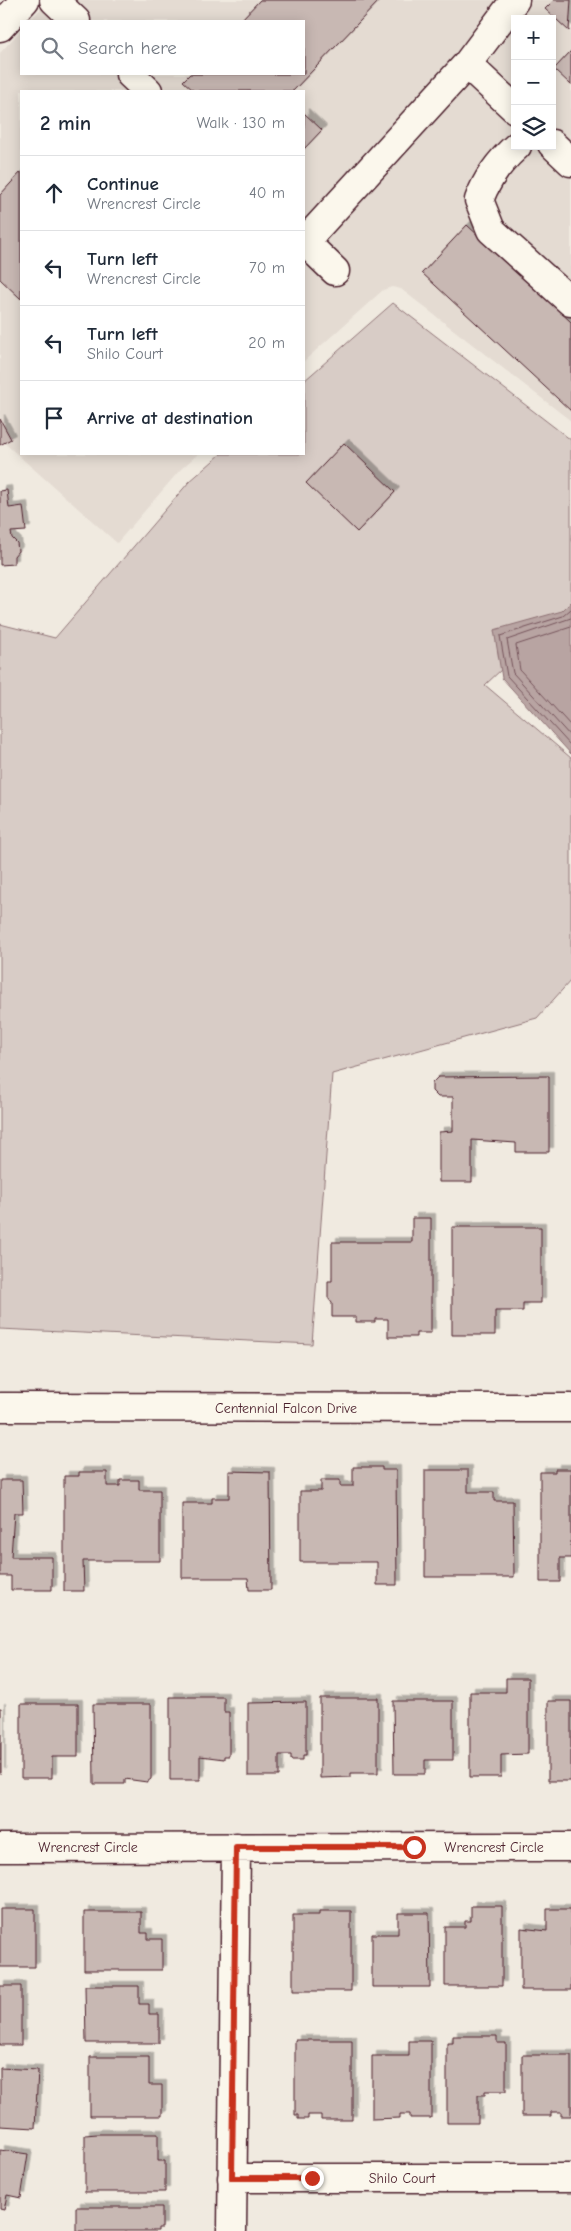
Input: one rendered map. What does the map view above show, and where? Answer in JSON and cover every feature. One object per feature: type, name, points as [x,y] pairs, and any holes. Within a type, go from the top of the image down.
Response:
[{"type":"street","points":[[0,27],[24,0]]},
{"type":"street","points":[[54,0],[75,20]]},
{"type":"street","points":[[305,240],[467,64],[515,0]]},
{"type":"street","points":[[467,64],[511,105]]},
{"type":"street","points":[[131,75],[147,90]]},
{"type":"street","points":[[556,148],[571,162]]},
{"type":"street","points":[[512,150],[503,158],[486,181],[478,200],[491,230],[571,302]]},
{"type":"street","points":[[305,242],[335,271]]},
{"type":"street","name":"Centennial Falcon Drive","points":[[0,1408],[571,1408]]},
{"type":"street","points":[[232,2231],[236,1847]]},
{"type":"street","name":"Wrencrest Circle","points":[[0,1848],[571,1847]]},
{"type":"street","name":"Shilo Court","points":[[232,2178],[571,2178]]},
{"type":"shaded area","points":[[49,0],[571,0],[571,421],[401,289],[392,287],[383,290],[305,360],[305,90],[20,90],[20,455],[197,455],[180,470],[117,543],[0,439],[0,53],[20,31],[20,75],[305,75],[305,20],[30,20]]},
{"type":"shaded area","points":[[393,303],[571,440],[571,604],[485,685],[571,758],[571,980],[537,1018],[332,1074],[312,1344],[0,1329],[0,624],[55,638],[189,482],[220,455],[305,455],[305,380]]},
{"type":"water","points":[[571,602],[571,754],[502,678],[494,630],[562,611]]},
{"type":"building","points":[[260,0],[380,0],[294,90],[193,90],[183,81],[189,75],[305,75],[305,20],[241,20]]},
{"type":"building","points":[[554,0],[571,0],[569,31],[556,19],[556,15],[552,15],[545,9]]},
{"type":"building","points":[[571,51],[571,85],[556,71],[556,67]]},
{"type":"building","points":[[305,114],[322,130],[305,148]]},
{"type":"building","points":[[20,173],[20,298],[0,279],[0,195]]},
{"type":"building","points":[[467,225],[571,322],[571,411],[422,273]]},
{"type":"building","points":[[0,419],[11,439],[0,445]]},
{"type":"building","points":[[344,443],[395,492],[357,532],[306,483]]},
{"type":"building","points":[[7,490],[9,508],[23,506],[26,531],[11,532],[12,538],[17,543],[18,551],[14,556],[14,564],[0,565],[0,491]]},
{"type":"building","points":[[549,1076],[549,1152],[516,1152],[516,1143],[472,1140],[472,1182],[439,1182],[439,1132],[453,1131],[453,1097],[438,1097],[432,1091],[432,1083],[438,1077]]},
{"type":"building","points":[[412,1218],[431,1218],[431,1333],[416,1333],[416,1337],[388,1337],[388,1319],[375,1319],[375,1322],[356,1322],[356,1317],[332,1317],[332,1303],[328,1298],[328,1281],[332,1281],[332,1242],[412,1242]]},
{"type":"building","points":[[452,1227],[541,1227],[541,1303],[523,1303],[523,1311],[495,1311],[495,1335],[452,1335]]},
{"type":"building","points":[[353,1467],[382,1467],[382,1470],[396,1470],[397,1585],[377,1585],[377,1562],[300,1562],[300,1491],[321,1491],[321,1480],[340,1480],[340,1486],[353,1486]]},
{"type":"building","points":[[555,1469],[571,1469],[571,1558],[560,1558],[560,1582],[540,1582],[540,1472],[555,1472]]},
{"type":"building","points":[[425,1470],[468,1470],[468,1492],[494,1492],[494,1501],[513,1501],[514,1577],[425,1577]]},
{"type":"building","points":[[229,1471],[270,1472],[271,1590],[249,1590],[248,1578],[182,1578],[182,1503],[212,1503],[212,1498],[229,1498]]},
{"type":"building","points":[[79,1472],[107,1472],[107,1486],[120,1486],[120,1480],[139,1480],[139,1490],[160,1490],[160,1561],[83,1561],[84,1591],[64,1591],[64,1476],[79,1476]]},
{"type":"building","points":[[0,1480],[22,1480],[23,1513],[14,1513],[11,1557],[52,1557],[52,1590],[11,1590],[11,1576],[0,1576]]},
{"type":"building","points":[[506,1678],[528,1678],[528,1754],[501,1755],[501,1777],[470,1777],[470,1692],[506,1692]]},
{"type":"building","points":[[170,1697],[224,1697],[224,1712],[229,1712],[229,1756],[224,1756],[224,1759],[200,1756],[200,1780],[170,1780]]},
{"type":"building","points":[[320,1698],[378,1698],[378,1773],[351,1773],[351,1777],[320,1778]]},
{"type":"building","points":[[393,1701],[453,1701],[453,1760],[425,1760],[425,1774],[394,1774]]},
{"type":"building","points":[[548,1701],[571,1701],[571,1781],[548,1781]]},
{"type":"building","points":[[306,1702],[306,1755],[303,1755],[303,1760],[291,1760],[291,1755],[279,1755],[279,1776],[248,1776],[248,1703]]},
{"type":"building","points":[[21,1704],[78,1704],[78,1757],[52,1757],[52,1778],[21,1778]]},
{"type":"building","points":[[93,1704],[151,1704],[151,1779],[147,1782],[125,1779],[125,1784],[94,1784]]},
{"type":"building","points":[[1,1708],[1,1773],[0,1773]]},
{"type":"building","points":[[471,1906],[502,1906],[502,1986],[445,1986],[445,1927],[465,1927],[465,1921],[471,1921]]},
{"type":"building","points":[[0,1909],[35,1909],[35,1967],[0,1967]]},
{"type":"building","points":[[547,1909],[571,1909],[571,1990],[521,1990],[521,1928],[547,1931]]},
{"type":"building","points":[[319,1911],[351,1911],[351,1991],[293,1991],[293,1915],[319,1915]]},
{"type":"building","points":[[84,1912],[141,1912],[141,1933],[148,1933],[148,1939],[162,1939],[162,1970],[84,1970]]},
{"type":"building","points":[[398,1913],[429,1913],[430,1987],[372,1987],[372,1934],[398,1934]]},
{"type":"building","points":[[0,1986],[21,1986],[21,2045],[0,2045]]},
{"type":"building","points":[[85,1986],[139,1986],[139,2004],[149,2004],[149,2014],[159,2014],[159,2043],[86,2043]]},
{"type":"building","points":[[453,2036],[497,2036],[497,2043],[506,2043],[506,2091],[485,2091],[485,2095],[478,2095],[478,2123],[447,2123],[447,2043],[453,2043]]},
{"type":"building","points":[[295,2040],[352,2040],[352,2120],[321,2120],[321,2115],[308,2115],[308,2119],[298,2119],[298,2115],[295,2115]]},
{"type":"building","points":[[409,2041],[431,2041],[431,2118],[410,2118],[410,2114],[400,2114],[400,2118],[372,2119],[372,2056],[409,2056]]},
{"type":"building","points":[[522,2055],[571,2055],[571,2116],[561,2116],[561,2112],[551,2112],[551,2116],[522,2116]]},
{"type":"building","points":[[90,2057],[149,2057],[149,2085],[162,2085],[162,2116],[90,2116]]},
{"type":"building","points":[[0,2068],[38,2070],[35,2128],[0,2126]]},
{"type":"building","points":[[158,2134],[158,2161],[165,2161],[165,2192],[85,2192],[85,2135]]},
{"type":"building","points":[[0,2150],[28,2154],[21,2198],[7,2195],[4,2210],[0,2209]]},
{"type":"building","points":[[76,2207],[162,2207],[162,2228],[158,2228],[158,2231],[76,2231]]},
{"type":"route","points":[[312,2178],[232,2178],[236,1847],[414,1847]]}]
